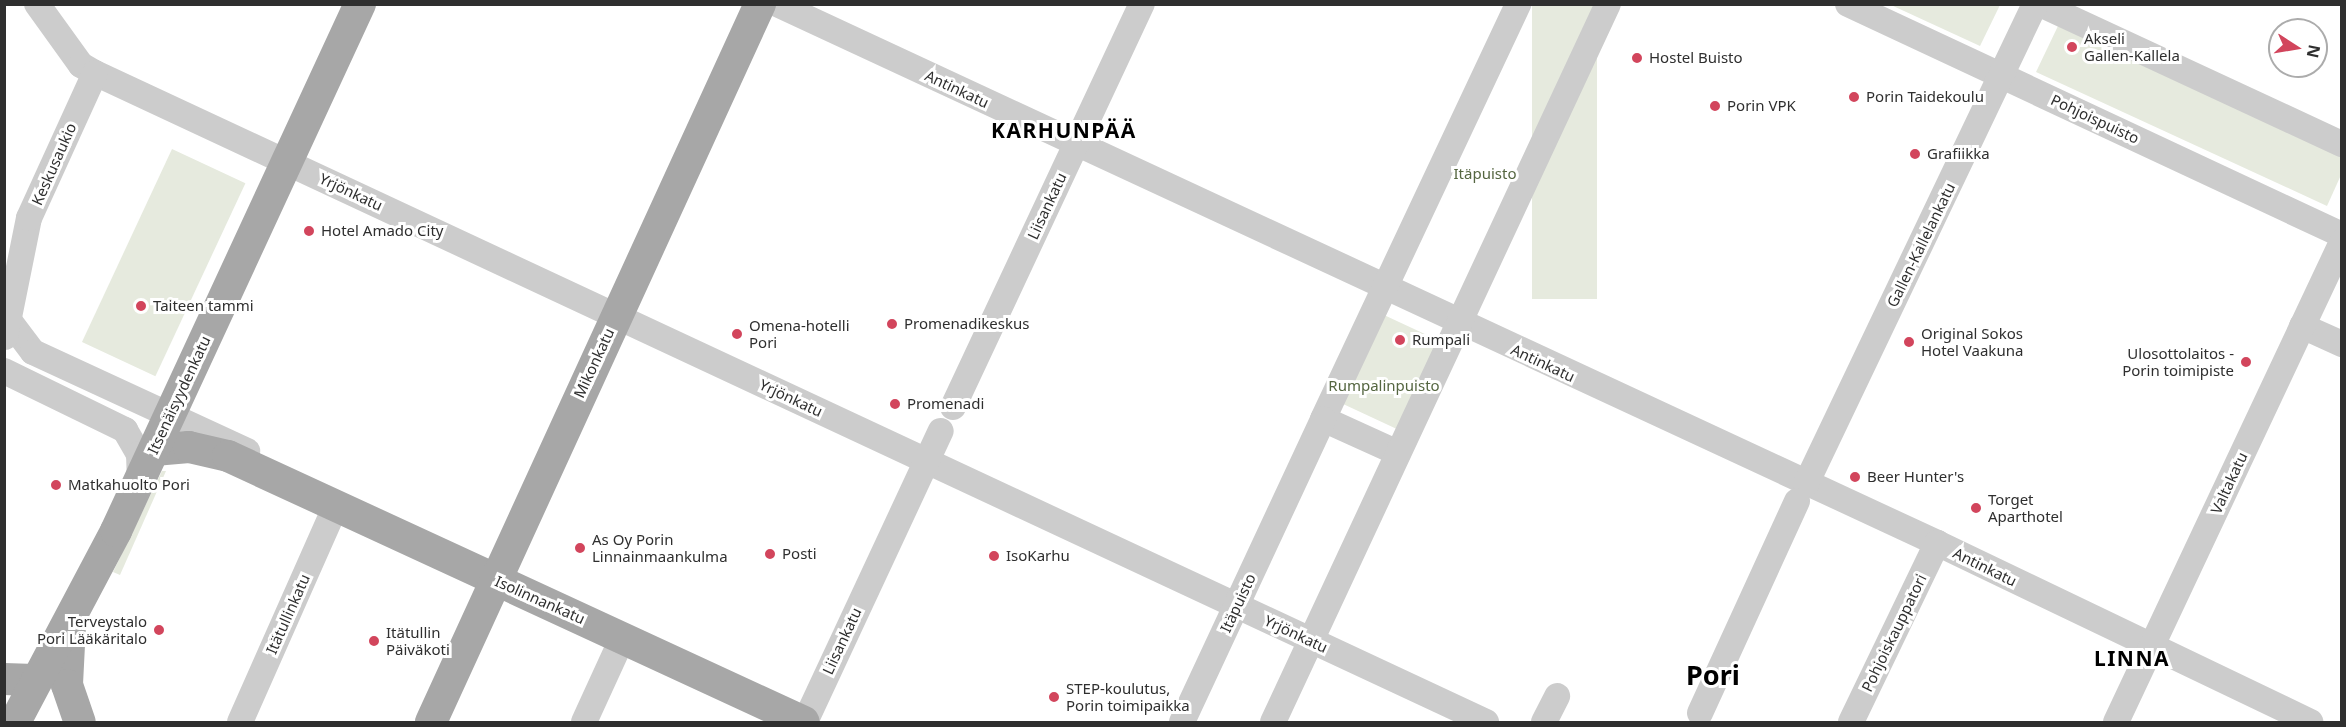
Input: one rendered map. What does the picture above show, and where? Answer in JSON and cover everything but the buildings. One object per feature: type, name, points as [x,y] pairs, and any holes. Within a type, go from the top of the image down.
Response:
[{"type":"main road","name":"Itsenäisyydenkatu","points":[[19,716],[20,680],[70,621],[154,450],[164,413],[360,4]]},
{"type":"main road","name":"Mikonkatu","points":[[430,723],[760,4]]},
{"type":"main road","name":"Isolinnankatu","points":[[154,450],[189,447],[228,456],[805,723]]},
{"type":"main road","name":"Itsenäisyydenkatu","points":[[70,621],[67,685],[80,723]]},
{"type":"street","name":"Yrjönkatu","points":[[37,4],[81,65],[95,73],[616,314],[1486,723]]},
{"type":"street","name":"Antinkatu","points":[[777,4],[1459,323],[1801,493],[1937,543],[2152,649],[2310,723]]},
{"type":"street","name":"Liisankatu","points":[[958,396],[1142,4]]},
{"type":"street","name":"Itäpuisto","points":[[1182,723],[1518,4]]},
{"type":"street","points":[[1273,723],[1608,4]]},
{"type":"street","name":"Pohjoispuisto","points":[[1848,4],[2342,235]]},
{"type":"street","name":"Gallen-Kallelankatu","points":[[1700,713],[1801,493],[2035,4]]},
{"type":"street","points":[[2040,4],[2342,144]]},
{"type":"street","name":"Keskusaukio","points":[[7,319],[11,261],[95,73]]},
{"type":"street","name":"Valtakatu","points":[[2116,723],[2342,242]]},
{"type":"street","points":[[7,319],[33,352],[164,413]]},
{"type":"street","points":[[2302,326],[2342,344]]},
{"type":"street","points":[[4,370],[124,430],[140,454],[140,480]]},
{"type":"street","name":"Isolinnankatu","points":[[164,413],[252,453],[275,478]]},
{"type":"street","points":[[1323,419],[1398,453]]},
{"type":"street","name":"Liisankatu","points":[[805,723],[941,431]]},
{"type":"street","name":"Itätullinkatu","points":[[240,723],[336,506]]},
{"type":"street","name":"Pohjoiskauppatori","points":[[1851,723],[1937,543]]},
{"type":"street","points":[[584,723],[623,637]]},
{"type":"street","points":[[1544,723],[1557,696]]},
{"type":"green space","points":[[1532,5],[1597,5],[1597,299],[1532,299]]},
{"type":"green space","points":[[1891,5],[2000,5],[1980,46]]},
{"type":"green space","points":[[2058,26],[2341,156],[2341,175],[2327,206],[2036,72]]},
{"type":"green space","points":[[172,149],[245,183],[155,376],[82,342]]},
{"type":"green space","name":"Rumpalinpuisto","points":[[1384,315],[1439,341],[1398,430],[1343,404]]},
{"type":"green space","points":[[162,471],[166,471],[120,575],[113,572]]},
{"type":"place","name":"Akseli Gallen-Kallela","points":[[2072,47]]},
{"type":"place","name":"Hostel Buisto","points":[[1637,58]]},
{"type":"place","name":"Porin Taidekoulu","points":[[1854,97]]},
{"type":"place","name":"Porin VPK","points":[[1715,106]]},
{"type":"place","name":"Grafiikka","points":[[1915,154]]},
{"type":"place","name":"Hotel Amado City","points":[[309,231]]},
{"type":"place","name":"Taiteen tammi","points":[[141,306]]},
{"type":"place","name":"Promenadikeskus","points":[[892,324]]},
{"type":"place","name":"Omena-hotelli Pori","points":[[737,334]]},
{"type":"place","name":"Rumpali","points":[[1400,340]]},
{"type":"place","name":"Original Sokos Hotel Vaakuna","points":[[1909,342]]},
{"type":"place","name":"Ulosottolaitos - Porin toimipiste","points":[[2246,362]]},
{"type":"place","name":"Promenadi","points":[[895,404]]},
{"type":"place","name":"Beer Hunter's","points":[[1855,477]]},
{"type":"place","name":"Matkahuolto Pori","points":[[56,485]]},
{"type":"place","name":"Torget Aparthotel","points":[[1976,508]]},
{"type":"place","name":"As Oy Porin Linnainmaankulma","points":[[580,548]]},
{"type":"place","name":"Posti","points":[[770,554]]},
{"type":"place","name":"IsoKarhu","points":[[994,556]]},
{"type":"place","name":"Terveystalo Pori Lääkäritalo","points":[[159,630]]},
{"type":"place","name":"Itätullin Päiväkoti","points":[[374,641]]},
{"type":"place","name":"STEP-koulutus, Porin toimipaikka","points":[[1054,697]]},
{"type":"district","name":"KARHUNPÄÄ","points":[[1064,130]]},
{"type":"district","name":"LINNA","points":[[2132,658]]},
{"type":"district","name":"Pori","points":[[1713,675]]}]
